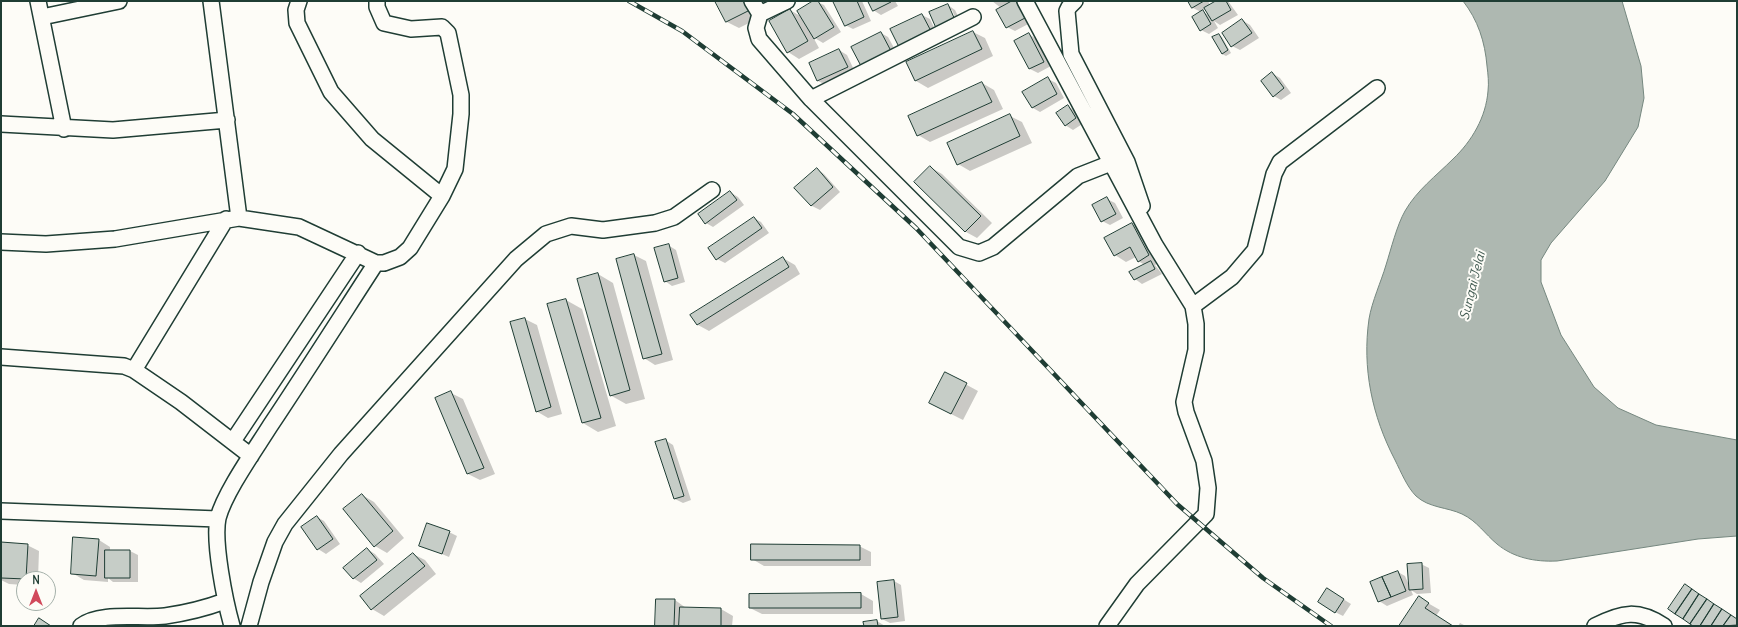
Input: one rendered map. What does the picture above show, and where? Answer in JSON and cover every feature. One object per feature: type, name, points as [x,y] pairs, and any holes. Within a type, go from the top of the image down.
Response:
[{"type":"street","points":[[38,1],[64,129]]},
{"type":"street","points":[[42,17],[119,1]]},
{"type":"street","points":[[134,370],[233,219],[227,120],[211,1]]},
{"type":"street","points":[[299,1],[296,10],[297,23],[330,92],[372,139],[442,196]]},
{"type":"street","points":[[1,242],[46,244],[115,239],[233,219],[299,228],[358,253],[376,263],[384,263],[400,257],[410,248],[442,196],[455,169],[461,114],[461,94],[448,33],[442,27],[411,29],[384,24],[377,7],[377,1]]},
{"type":"street","points":[[752,1],[760,14],[756,28],[759,39],[811,99],[959,247],[978,253],[993,247],[1078,176],[1111,163]]},
{"type":"street","points":[[760,14],[787,1]]},
{"type":"street","points":[[1025,1],[1155,244],[1193,306],[1196,324],[1196,350],[1184,402],[1186,412],[1204,461],[1208,488],[1206,514],[1137,584],[1107,626]]},
{"type":"street","points":[[1075,1],[1067,11],[1071,54],[1127,162],[1155,244]]},
{"type":"street","points":[[811,99],[973,17]]},
{"type":"street","points":[[1193,306],[1232,277],[1255,250],[1274,174],[1280,162],[1378,88]]},
{"type":"street","points":[[1,124],[64,129],[113,130],[227,120]]},
{"type":"street","points":[[249,626],[274,542],[285,524],[341,454],[516,259],[546,234],[571,226],[603,230],[655,223],[674,217],[712,190]]},
{"type":"street","points":[[233,442],[358,253]]},
{"type":"street","points":[[232,626],[225,601],[217,539],[218,519],[223,505],[251,456],[376,263]]},
{"type":"street","points":[[1,357],[112,364],[134,370],[181,402],[251,456]]},
{"type":"street","points":[[1,511],[218,519]]},
{"type":"street","points":[[81,626],[96,619],[164,616],[204,609],[225,601]]},
{"type":"street","points":[[1595,626],[1612,617],[1640,614],[1652,618],[1664,626]]},
{"type":"water","name":"Sungai Jelai","points":[[1463,1],[1622,1],[1641,66],[1644,98],[1638,127],[1605,181],[1551,243],[1541,260],[1541,282],[1561,335],[1594,387],[1618,408],[1656,425],[1737,440],[1737,536],[1698,539],[1557,561],[1533,560],[1510,553],[1497,544],[1472,520],[1462,514],[1421,500],[1416,496],[1404,479],[1380,426],[1371,391],[1367,356],[1369,319],[1372,305],[1394,237],[1405,211],[1415,196],[1460,152],[1472,136],[1481,119],[1487,101],[1488,72],[1485,48],[1477,24]]},
{"type":"building","points":[[715,1],[748,1],[752,9],[726,22]]},
{"type":"building","points":[[813,1],[818,1],[834,27],[814,39],[797,11]]},
{"type":"building","points":[[833,1],[857,1],[864,17],[845,26]]},
{"type":"building","points":[[868,1],[890,1],[891,2],[873,11]]},
{"type":"building","points":[[1012,1],[1016,1],[1025,18],[1006,28],[996,10]]},
{"type":"building","points":[[1188,1],[1204,1],[1192,8]]},
{"type":"building","points":[[1216,1],[1226,1],[1231,10],[1212,21],[1204,8]]},
{"type":"building","points":[[948,4],[955,20],[936,28],[929,12]]},
{"type":"building","points":[[790,9],[808,41],[787,53],[769,21]]},
{"type":"building","points":[[1203,10],[1211,24],[1200,31],[1192,17]]},
{"type":"building","points":[[922,14],[932,33],[900,49],[890,29]]},
{"type":"building","points":[[1242,19],[1252,33],[1231,47],[1222,33]]},
{"type":"building","points":[[973,31],[982,49],[915,81],[906,62]]},
{"type":"building","points":[[881,32],[891,51],[861,66],[851,47]]},
{"type":"building","points":[[1029,33],[1044,62],[1029,69],[1014,41]]},
{"type":"building","points":[[1219,34],[1228,50],[1222,54],[1212,37]]},
{"type":"building","points":[[839,49],[848,67],[817,81],[809,63]]},
{"type":"building","points":[[1272,72],[1284,88],[1273,97],[1261,81]]},
{"type":"building","points":[[1048,77],[1057,94],[1032,108],[1022,92]]},
{"type":"building","points":[[982,82],[992,102],[917,136],[908,116]]},
{"type":"building","points":[[1068,105],[1076,118],[1065,126],[1056,113]]},
{"type":"building","points":[[1010,114],[1020,136],[957,165],[947,143]]},
{"type":"building","points":[[930,166],[981,216],[965,232],[914,182]]},
{"type":"building","points":[[817,168],[833,187],[811,206],[794,188]]},
{"type":"building","points":[[730,191],[737,200],[705,224],[698,214]]},
{"type":"building","points":[[1107,197],[1116,214],[1101,222],[1092,205]]},
{"type":"building","points":[[754,217],[762,228],[716,260],[708,248]]},
{"type":"building","points":[[1132,223],[1149,255],[1138,262],[1130,247],[1114,256],[1104,238]]},
{"type":"building","points":[[669,244],[678,278],[664,282],[654,248]]},
{"type":"building","points":[[634,254],[662,354],[643,359],[616,259]]},
{"type":"building","points":[[783,257],[789,267],[697,325],[690,315]]},
{"type":"building","points":[[1151,261],[1155,269],[1134,280],[1129,272]]},
{"type":"building","points":[[598,273],[630,390],[610,396],[577,279]]},
{"type":"building","points":[[566,299],[601,418],[582,423],[547,304]]},
{"type":"building","points":[[525,318],[551,407],[536,412],[510,322]]},
{"type":"building","points":[[945,372],[967,383],[951,414],[929,403]]},
{"type":"building","points":[[451,391],[484,468],[467,474],[435,398]]},
{"type":"building","points":[[666,439],[684,496],[674,499],[655,442]]},
{"type":"building","points":[[362,494],[393,531],[374,547],[343,509]]},
{"type":"building","points":[[317,516],[333,539],[317,550],[301,527]]},
{"type":"building","points":[[427,523],[450,531],[442,554],[419,546]]},
{"type":"building","points":[[73,537],[99,539],[96,576],[71,574]]},
{"type":"building","points":[[1,542],[28,544],[26,571],[16,571],[16,579],[1,578]]},
{"type":"building","points":[[751,544],[860,545],[860,560],[751,560]]},
{"type":"building","points":[[367,548],[377,560],[353,579],[343,568]]},
{"type":"building","points":[[105,550],[130,550],[130,578],[105,578]]},
{"type":"building","points":[[413,553],[425,566],[371,610],[360,596]]},
{"type":"building","points":[[1422,563],[1423,589],[1409,590],[1407,564]]},
{"type":"building","points":[[1398,571],[1406,591],[1391,597],[1382,577]]},
{"type":"building","points":[[1382,577],[1391,597],[1378,602],[1370,582]]},
{"type":"building","points":[[894,580],[898,617],[881,619],[877,582]]},
{"type":"building","points":[[1685,584],[1692,589],[1675,614],[1668,609]]},
{"type":"building","points":[[1327,588],[1344,599],[1335,613],[1318,602]]},
{"type":"building","points":[[1692,589],[1699,594],[1683,619],[1675,614]]},
{"type":"building","points":[[861,593],[861,608],[749,608],[749,594]]},
{"type":"building","points":[[1699,594],[1707,599],[1690,624],[1683,619]]},
{"type":"building","points":[[1419,596],[1429,603],[1425,608],[1453,626],[1399,626]]},
{"type":"building","points":[[656,599],[675,599],[674,626],[655,626]]},
{"type":"building","points":[[1707,599],[1714,604],[1700,626],[1693,626],[1690,624]]},
{"type":"building","points":[[1714,604],[1722,609],[1711,626],[1700,626]]},
{"type":"building","points":[[680,607],[721,608],[721,626],[679,626]]},
{"type":"building","points":[[1722,609],[1731,615],[1723,626],[1711,626]]},
{"type":"building","points":[[1731,615],[1737,619],[1737,625],[1723,626]]},
{"type":"building","points":[[39,618],[51,626],[34,626]]},
{"type":"building","points":[[877,620],[878,626],[864,626],[863,622]]},
{"type":"railway","points":[[629,1],[682,31],[793,114],[916,228],[1177,504],[1263,578],[1331,626]]}]
